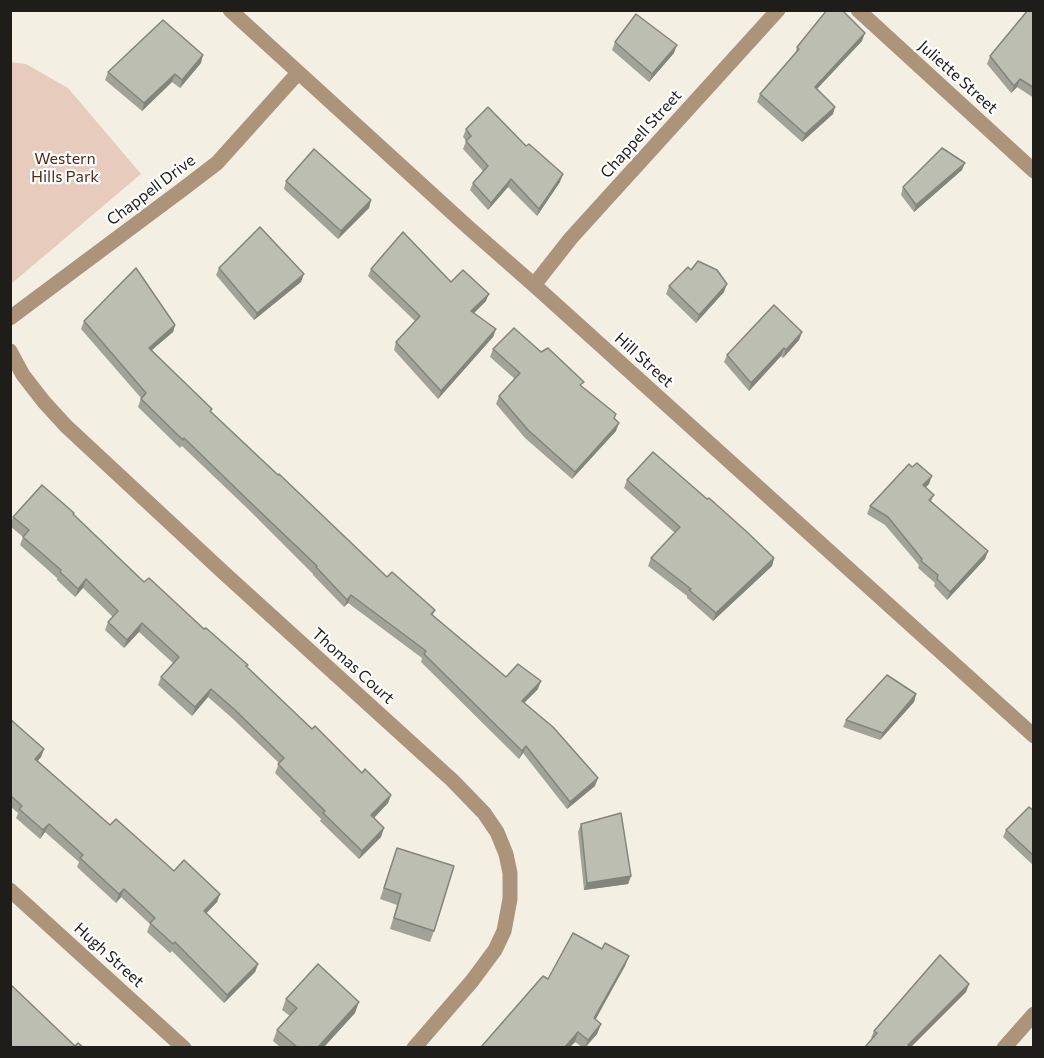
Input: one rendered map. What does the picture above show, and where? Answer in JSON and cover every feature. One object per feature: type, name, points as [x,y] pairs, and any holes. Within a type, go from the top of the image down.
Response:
[{"type":"street","name":"Hill Street","points":[[230,10],[468,228],[1034,736]]},
{"type":"street","name":"Chappell Street","points":[[534,285],[571,238],[778,10]]},
{"type":"street","name":"Juliette Street","points":[[858,10],[1034,171]]},
{"type":"street","name":"Chappell Drive","points":[[10,318],[217,163],[298,73]]},
{"type":"street","name":"Thomas Court","points":[[10,351],[23,375],[66,426],[452,780],[484,813],[497,832],[506,854],[510,873],[510,899],[504,931],[495,950],[472,981],[414,1047]]},
{"type":"street","name":"Hugh Street","points":[[10,890],[184,1047]]},
{"type":"street","points":[[1004,1047],[1034,1014]]},
{"type":"green space","name":"Western Hills Park","points":[[11,62],[26,64],[68,88],[141,174],[11,284]]},
{"type":"building","points":[[827,10],[842,10],[865,33],[815,87],[835,107],[805,134],[760,94],[799,49],[797,47]]},
{"type":"building","points":[[1028,10],[1034,10],[1034,88],[1020,79],[1014,86],[990,56]]},
{"type":"building","points":[[636,14],[677,45],[652,74],[615,42]]},
{"type":"building","points":[[163,20],[203,55],[182,80],[175,74],[144,103],[108,72]]},
{"type":"building","points":[[488,107],[526,146],[529,144],[563,174],[539,209],[511,179],[491,203],[473,183],[488,166],[466,141],[471,136],[466,129]]},
{"type":"building","points":[[942,148],[965,163],[916,205],[903,187]]},
{"type":"building","points":[[314,149],[371,200],[341,231],[286,181]]},
{"type":"building","points":[[260,227],[304,274],[257,313],[219,268]]},
{"type":"building","points":[[403,232],[451,282],[463,270],[489,294],[471,311],[496,329],[441,391],[396,342],[420,316],[371,269]]},
{"type":"building","points":[[698,261],[717,270],[727,284],[699,315],[669,286],[688,267],[691,270]]},
{"type":"building","points":[[136,268],[175,325],[149,348],[212,409],[210,411],[387,577],[392,572],[435,610],[431,614],[506,677],[518,664],[541,681],[522,701],[553,727],[598,778],[570,802],[526,746],[522,751],[424,654],[426,651],[351,595],[347,600],[317,566],[141,399],[146,393],[84,321]]},
{"type":"building","points":[[774,305],[802,332],[751,383],[727,355]]},
{"type":"building","points":[[514,328],[541,352],[548,348],[584,382],[580,385],[616,414],[614,418],[619,423],[575,472],[528,430],[499,396],[520,373],[493,349]]},
{"type":"building","points":[[653,452],[707,499],[709,498],[774,558],[716,613],[689,590],[691,589],[651,558],[680,527],[627,480]]},
{"type":"building","points":[[917,463],[932,476],[923,485],[934,495],[929,500],[988,551],[950,592],[937,579],[938,575],[921,561],[922,559],[888,517],[870,506],[909,464],[912,467]]},
{"type":"building","points":[[42,485],[144,582],[149,578],[204,629],[206,628],[248,665],[246,666],[312,729],[315,726],[362,773],[365,769],[391,795],[371,815],[384,828],[362,851],[278,764],[284,758],[211,689],[195,707],[161,677],[179,657],[142,623],[127,640],[108,622],[118,611],[86,579],[78,589],[60,572],[61,570],[23,537],[29,530],[13,517]]},
{"type":"building","points":[[887,675],[916,694],[883,733],[846,720]]},
{"type":"building","points":[[10,719],[44,749],[35,759],[110,825],[116,819],[174,871],[184,860],[220,894],[204,911],[258,964],[227,995],[175,942],[173,944],[150,923],[155,918],[124,889],[119,894],[80,858],[83,855],[49,824],[43,830],[19,809],[22,806],[10,795]]},
{"type":"building","points":[[1029,807],[1034,811],[1034,856],[1006,830]]},
{"type":"building","points":[[621,813],[631,876],[587,883],[581,824]]},
{"type":"building","points":[[397,848],[454,866],[434,931],[394,918],[401,894],[384,888]]},
{"type":"building","points":[[573,933],[602,949],[605,943],[629,956],[594,1018],[601,1024],[588,1040],[578,1032],[565,1047],[481,1047],[543,976],[548,979]]},
{"type":"building","points":[[940,955],[969,984],[908,1045],[911,1047],[865,1047],[877,1033],[874,1031]]},
{"type":"building","points":[[318,964],[359,1002],[318,1047],[297,1047],[277,1030],[297,1008],[286,999]]},
{"type":"building","points":[[10,984],[75,1046],[78,1043],[83,1047],[10,1047]]}]
